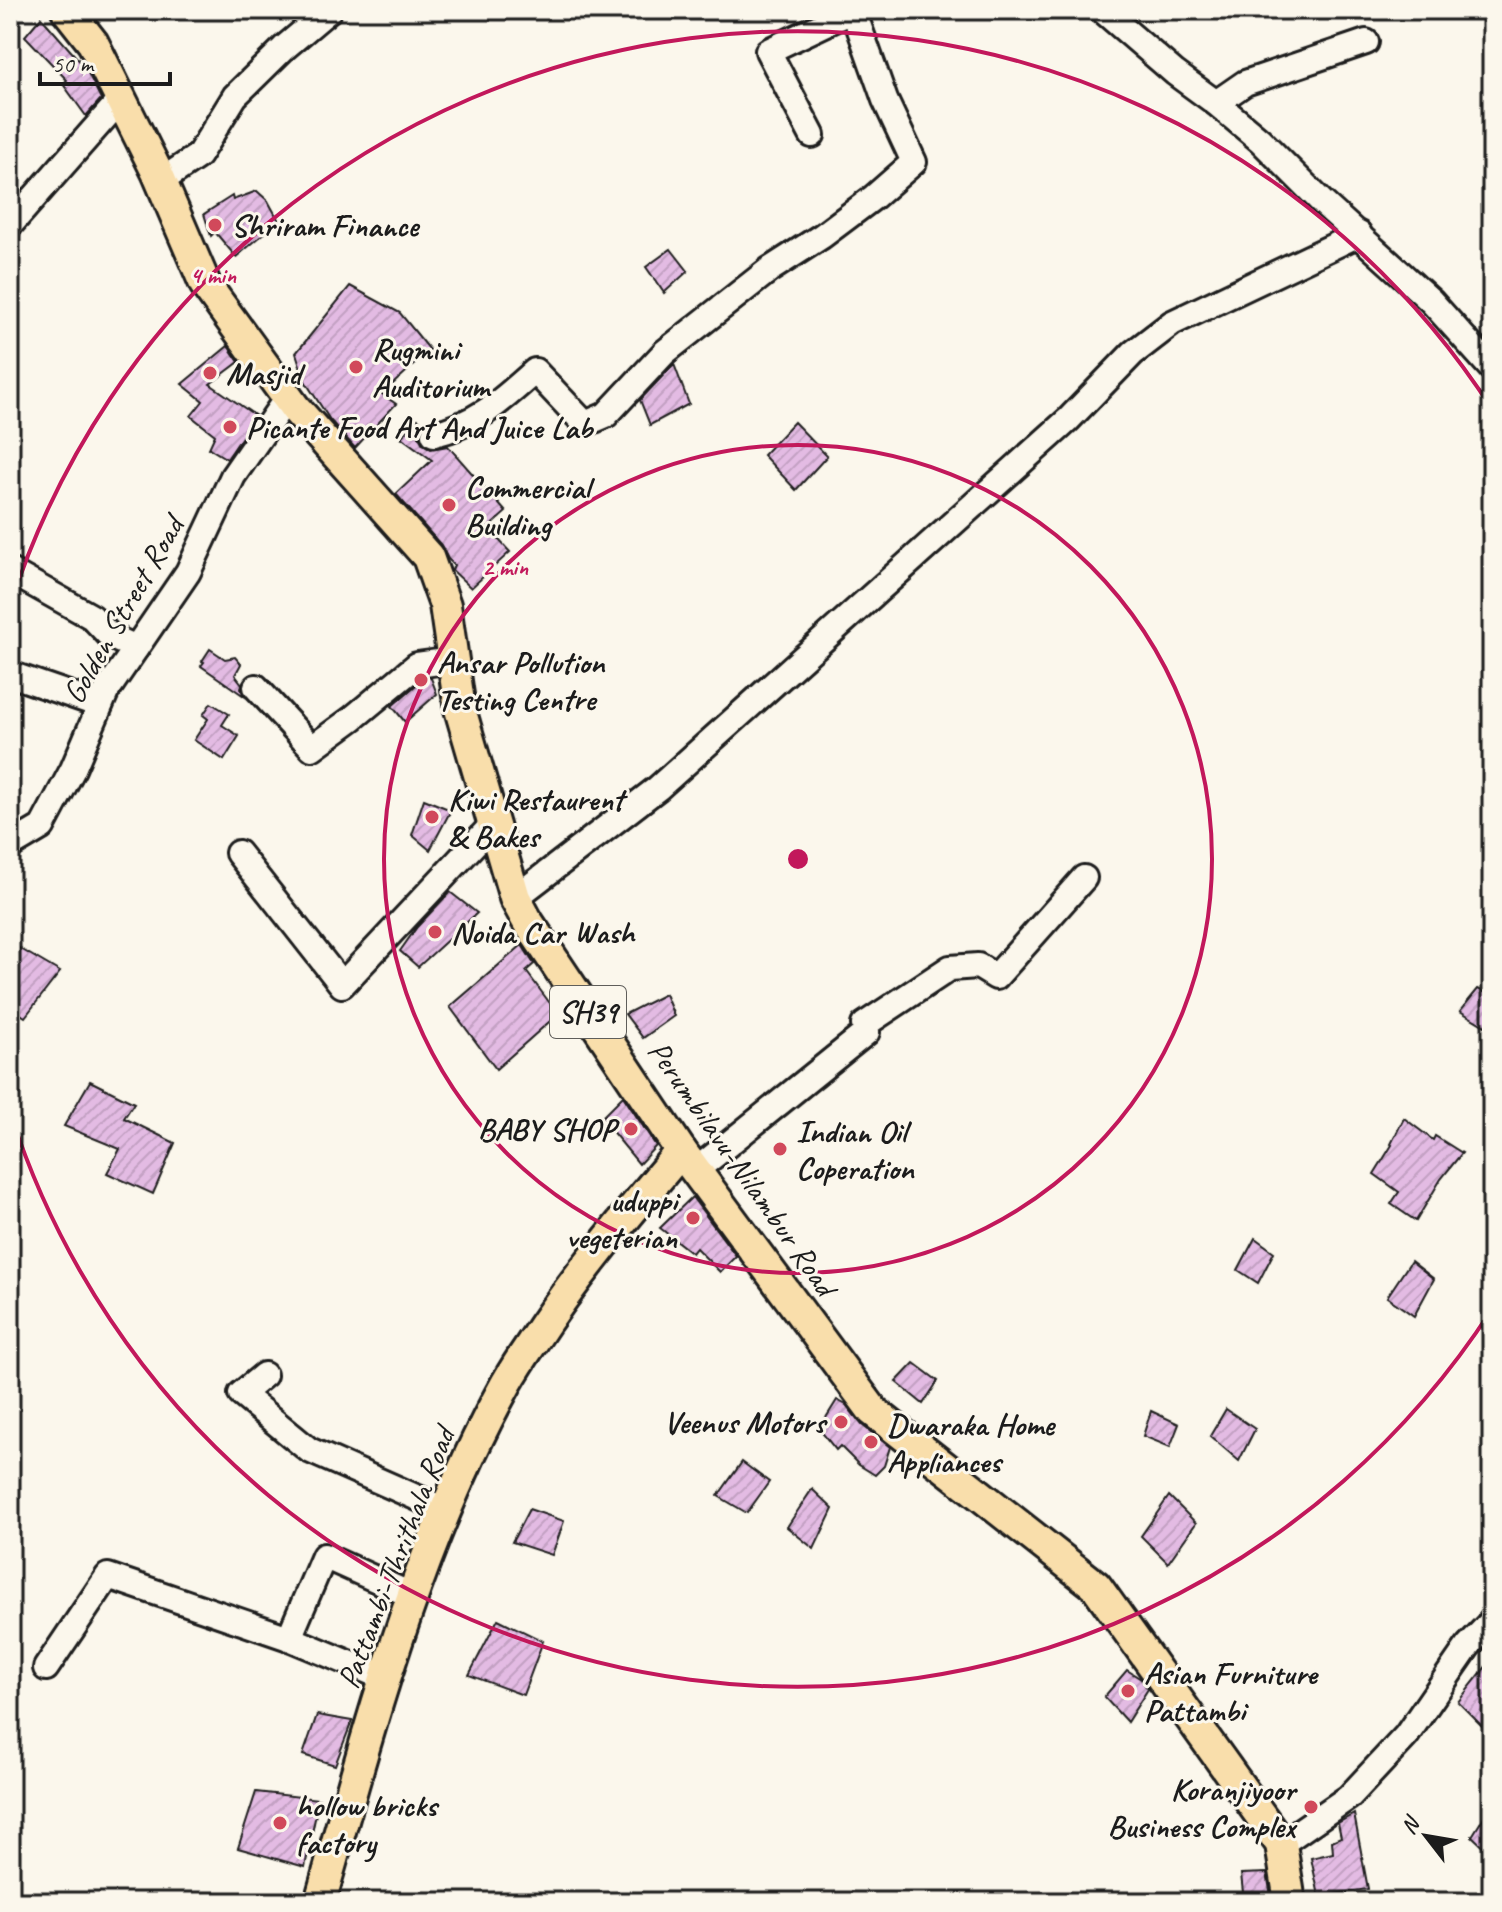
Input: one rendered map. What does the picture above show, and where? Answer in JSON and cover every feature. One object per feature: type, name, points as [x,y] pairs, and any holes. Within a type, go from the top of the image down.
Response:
[{"type":"main road","name":"Perumbilavu-Nilambur Road","points":[[67,10],[93,43],[161,181],[205,284],[287,398],[428,557],[445,605],[460,709],[515,898],[528,922],[688,1161],[873,1411],[1096,1586],[1281,1844],[1290,1902]]},
{"type":"main road","name":"Pattambi-Thrithala Road","points":[[320,1902],[385,1678],[413,1596],[445,1510],[506,1383],[595,1253],[688,1161]]},
{"type":"street","points":[[161,181],[198,156],[235,96],[329,10]]},
{"type":"street","points":[[434,434],[456,428],[493,408],[535,371],[585,424],[606,415],[665,352],[769,270],[822,236],[914,162],[885,100],[852,10],[768,51],[812,135]]},
{"type":"street","points":[[1102,10],[1260,140],[1323,203],[1431,301],[1492,369]]},
{"type":"street","points":[[1216,103],[1245,83],[1366,42]]},
{"type":"street","points":[[10,225],[121,99]]},
{"type":"street","points":[[515,898],[658,788],[1068,420],[1133,353],[1172,323],[1359,234]]},
{"type":"street","name":"Golden Street Road","points":[[10,846],[42,827],[73,769],[106,692],[188,572],[233,476],[287,398]]},
{"type":"street","points":[[10,571],[92,617],[110,636],[136,648]]},
{"type":"street","points":[[256,687],[312,748],[417,665],[453,660]]},
{"type":"street","points":[[10,674],[100,705]]},
{"type":"street","points":[[238,853],[342,985],[494,823]]},
{"type":"street","points":[[688,1161],[867,1032],[864,1025],[950,968],[978,966],[996,977],[1084,878]]},
{"type":"street","points":[[264,1375],[241,1394],[309,1450],[445,1510]]},
{"type":"street","points":[[289,1638],[324,1556],[413,1596]]},
{"type":"street","points":[[46,1668],[108,1576],[289,1638],[385,1678]]},
{"type":"street","points":[[1281,1844],[1349,1797],[1406,1736],[1468,1646],[1492,1621]]},
{"type":"building","points":[[41,17],[85,67],[101,99],[86,116],[63,84],[67,80],[25,36]]},
{"type":"building","points":[[257,191],[268,201],[279,221],[236,257],[215,232],[211,236],[204,214],[232,196],[233,200]]},
{"type":"building","points":[[671,249],[688,271],[664,293],[646,267]]},
{"type":"building","name":"Rugmini Auditorium","points":[[350,286],[400,313],[430,350],[382,394],[396,404],[355,448],[330,420],[305,381],[296,353]]},
{"type":"building","name":"Picante Food Art And Juice Lab","points":[[228,346],[239,362],[210,384],[256,416],[227,459],[209,448],[215,435],[191,416],[203,401],[182,384]]},
{"type":"building","points":[[674,364],[689,404],[650,425],[640,400]]},
{"type":"building","name":"Commercial Building","points":[[418,419],[423,423],[419,437],[423,444],[431,449],[448,446],[506,512],[488,528],[510,552],[471,588],[452,570],[454,565],[441,545],[396,494],[432,460],[401,437]]},
{"type":"building","points":[[794,422],[827,456],[796,490],[763,455]]},
{"type":"building","points":[[210,649],[225,659],[235,657],[241,664],[235,675],[242,684],[244,696],[201,666]]},
{"type":"building","name":"Ansar Pollution Testing Centre","points":[[431,678],[437,694],[405,722],[392,706],[423,679]]},
{"type":"building","points":[[211,703],[229,714],[222,725],[239,736],[224,760],[194,740],[208,719],[203,715]]},
{"type":"building","name":"Kiwi Restaurent & Bakes","points":[[424,799],[451,810],[430,850],[412,835]]},
{"type":"building","name":"Noida Car Wash","points":[[450,892],[477,913],[418,967],[400,951],[417,927]]},
{"type":"building","points":[[522,945],[534,964],[526,971],[558,1014],[496,1069],[450,1007]]},
{"type":"building","points":[[19,948],[60,972],[25,1017],[10,1007],[10,961]]},
{"type":"building","points":[[1478,989],[1492,996],[1492,1014],[1485,1026],[1460,1011]]},
{"type":"building","points":[[665,994],[674,1016],[643,1038],[625,1014]]},
{"type":"building","points":[[90,1081],[134,1103],[124,1118],[175,1143],[153,1194],[107,1173],[120,1149],[64,1126]]},
{"type":"building","name":"BABY SHOP","points":[[623,1096],[656,1146],[639,1164],[601,1118]]},
{"type":"building","points":[[1404,1118],[1433,1140],[1435,1136],[1462,1153],[1441,1179],[1416,1221],[1391,1204],[1399,1192],[1374,1174]]},
{"type":"building","name":"uduppi vegeterian","points":[[692,1197],[736,1256],[720,1272],[696,1248],[692,1253],[660,1228]]},
{"type":"building","points":[[1255,1238],[1274,1252],[1258,1283],[1238,1270]]},
{"type":"building","points":[[1411,1261],[1434,1279],[1414,1316],[1387,1297]]},
{"type":"building","points":[[914,1363],[938,1381],[923,1404],[896,1382]]},
{"type":"building","points":[[837,1400],[890,1447],[884,1466],[875,1475],[859,1465],[840,1446],[836,1450],[819,1429]]},
{"type":"building","points":[[1226,1409],[1255,1429],[1239,1461],[1210,1436]]},
{"type":"building","points":[[1151,1411],[1179,1424],[1170,1447],[1143,1436]]},
{"type":"building","points":[[742,1462],[769,1482],[747,1513],[718,1496]]},
{"type":"building","points":[[812,1489],[833,1509],[814,1549],[787,1527]]},
{"type":"building","points":[[1169,1496],[1196,1523],[1168,1563],[1141,1536]]},
{"type":"building","points":[[529,1509],[564,1521],[552,1555],[512,1542]]},
{"type":"building","points":[[498,1619],[543,1641],[523,1695],[469,1675]]},
{"type":"building","points":[[1492,1659],[1492,1717],[1483,1727],[1458,1702]]},
{"type":"building","name":"Asian Furniture Pattambi","points":[[1127,1670],[1141,1679],[1148,1689],[1127,1722],[1104,1697]]},
{"type":"building","points":[[317,1715],[352,1721],[335,1765],[303,1755]]},
{"type":"building","name":"hollow bricks factory","points":[[256,1792],[319,1799],[305,1867],[238,1848]]},
{"type":"building","points":[[1492,1804],[1492,1855],[1472,1836]]},
{"type":"building","points":[[1354,1814],[1368,1889],[1319,1896],[1311,1858],[1333,1853],[1332,1841],[1341,1837],[1338,1823]]},
{"type":"building","points":[[1267,1873],[1272,1902],[1244,1902],[1241,1874]]},
{"type":"place","name":"Shriram Finance","points":[[215,225]]},
{"type":"place","name":"Rugmini Auditorium","points":[[356,367]]},
{"type":"place","name":"Masjid","points":[[210,373]]},
{"type":"place","name":"Picante Food Art And Juice Lab","points":[[230,427]]},
{"type":"place","name":"Commercial Building","points":[[449,505]]},
{"type":"place","name":"Ansar Pollution Testing Centre","points":[[421,680]]},
{"type":"place","name":"Kiwi Restaurent & Bakes","points":[[432,817]]},
{"type":"place","name":"Noida Car Wash","points":[[435,932]]},
{"type":"place","name":"BABY SHOP","points":[[631,1129]]},
{"type":"place","name":"Indian Oil Coperation","points":[[780,1149]]},
{"type":"place","name":"uduppi vegeterian","points":[[693,1218]]},
{"type":"place","name":"Veenus Motors","points":[[841,1422]]},
{"type":"place","name":"Dwaraka Home Appliances","points":[[871,1442]]},
{"type":"place","name":"Asian Furniture Pattambi","points":[[1128,1691]]},
{"type":"place","name":"Koranjiyoor Business Complex","points":[[1311,1807]]},
{"type":"place","name":"hollow bricks factory","points":[[280,1823]]}]
